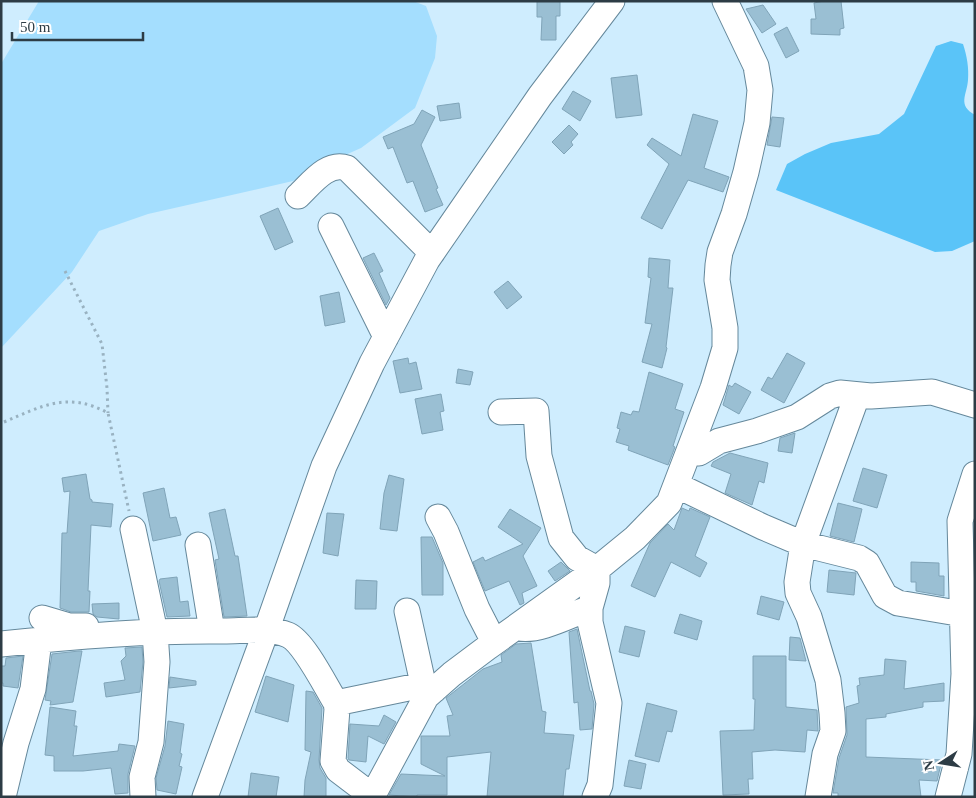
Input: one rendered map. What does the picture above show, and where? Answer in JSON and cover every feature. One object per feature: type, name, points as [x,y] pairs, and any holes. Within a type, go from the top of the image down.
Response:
[{"type":"street","points":[[205,797],[324,466],[386,337],[432,253],[540,96],[612,1]]},
{"type":"street","points":[[1,644],[40,629],[147,632],[266,631],[289,636],[297,642],[310,659],[336,703],[333,761],[338,770],[364,789],[371,797],[429,689],[597,569],[635,538],[669,503],[713,388],[725,348],[725,328],[717,280],[718,266],[720,252],[734,214],[746,172],[757,123],[759,83],[756,66],[725,1]]},
{"type":"street","points":[[298,196],[324,172],[335,166],[347,168],[432,253]]},
{"type":"street","points":[[330,226],[386,337]]},
{"type":"street","points":[[689,453],[699,453],[719,441],[757,431],[797,417],[830,396],[840,394],[857,396],[932,392],[975,404]]},
{"type":"street","points":[[818,797],[825,754],[833,731],[832,713],[828,680],[810,617],[798,593],[797,582],[803,544],[857,396]]},
{"type":"street","points":[[501,412],[536,410],[539,456],[561,538],[577,558],[597,569]]},
{"type":"street","points":[[948,797],[967,753],[960,521],[975,474]]},
{"type":"street","points":[[676,485],[803,544],[859,558],[867,563],[885,596],[898,603],[963,614]]},
{"type":"street","points":[[438,517],[446,532],[477,609],[504,635]]},
{"type":"street","points":[[133,529],[147,632],[157,662],[151,742],[142,777],[143,797]]},
{"type":"street","points":[[198,545],[212,631]]},
{"type":"street","points":[[595,797],[601,776],[609,703],[594,648],[590,622],[590,608],[597,583],[597,569]]},
{"type":"street","points":[[504,635],[541,626],[590,608]]},
{"type":"street","points":[[407,611],[429,689]]},
{"type":"street","points":[[3,797],[16,743],[33,689],[40,629]]},
{"type":"street","points":[[336,703],[418,686],[429,689]]},
{"type":"path","points":[[65,271],[102,344],[108,413],[133,529]]},
{"type":"path","points":[[4,422],[56,402],[85,403],[108,413]]},
{"type":"shaded area","points":[[39,1],[413,1],[426,6],[437,36],[435,58],[415,108],[361,148],[316,168],[293,181],[148,214],[99,231],[72,272],[1,348],[1,64]]},
{"type":"shaded area","points":[[951,41],[963,44],[968,71],[964,99],[966,107],[975,115],[975,241],[952,251],[935,252],[776,190],[787,164],[831,143],[879,134],[904,114],[936,46]]},
{"type":"building","points":[[537,1],[560,1],[560,16],[556,16],[556,40],[541,40],[542,17],[537,17]]},
{"type":"building","points":[[841,1],[844,28],[840,29],[840,35],[811,34],[811,19],[816,19],[814,3]]},
{"type":"building","points":[[763,5],[776,24],[762,33],[746,9]]},
{"type":"building","points":[[787,27],[799,51],[786,58],[774,34]]},
{"type":"building","points":[[637,75],[642,115],[616,118],[611,78]]},
{"type":"building","points":[[573,91],[591,101],[580,121],[562,109]]},
{"type":"building","points":[[459,103],[461,118],[440,121],[437,106]]},
{"type":"building","points":[[422,110],[435,117],[421,145],[443,205],[425,212],[413,181],[407,183],[393,147],[388,149],[383,137],[414,124]]},
{"type":"building","points":[[693,114],[718,121],[704,168],[729,177],[723,192],[688,180],[662,229],[641,218],[669,164],[647,145],[652,138],[681,156]]},
{"type":"building","points":[[772,117],[784,118],[780,147],[767,145]]},
{"type":"building","points":[[569,125],[578,134],[571,142],[573,145],[564,154],[552,142]]},
{"type":"building","points":[[278,208],[293,242],[275,250],[260,216]]},
{"type":"building","points":[[374,253],[383,271],[379,273],[390,298],[386,305],[363,258]]},
{"type":"building","points":[[649,258],[670,260],[668,288],[673,288],[667,348],[662,368],[642,362],[652,324],[645,323],[651,278],[648,277]]},
{"type":"building","points":[[508,281],[522,297],[507,309],[494,292]]},
{"type":"building","points":[[339,292],[345,322],[325,326],[320,296]]},
{"type":"building","points":[[787,353],[805,363],[784,403],[761,390],[768,377],[772,379]]},
{"type":"building","points":[[408,358],[409,364],[416,362],[422,389],[400,393],[393,361]]},
{"type":"building","points":[[458,369],[473,372],[470,385],[456,383]]},
{"type":"building","points":[[649,372],[683,384],[675,409],[684,412],[668,465],[628,450],[629,446],[616,442],[620,429],[617,428],[621,412],[631,415],[633,411],[639,412]]},
{"type":"building","points":[[735,383],[751,392],[739,414],[723,405],[729,385],[732,387]]},
{"type":"building","points":[[441,394],[444,411],[440,412],[443,430],[422,434],[415,399]]},
{"type":"building","points":[[795,433],[792,453],[778,451],[780,438]]},
{"type":"building","points":[[730,453],[768,463],[764,483],[759,481],[752,505],[725,493],[731,474],[711,466],[713,462]]},
{"type":"building","points":[[863,468],[887,475],[877,508],[853,501]]},
{"type":"building","points":[[86,474],[92,502],[113,504],[111,527],[91,525],[89,612],[71,612],[60,608],[62,533],[67,533],[70,491],[64,492],[62,478]]},
{"type":"building","points":[[389,475],[404,479],[397,531],[380,529],[384,493]]},
{"type":"building","points":[[164,488],[170,518],[176,517],[181,535],[153,541],[143,493]]},
{"type":"building","points":[[838,503],[862,509],[854,542],[830,536]]},
{"type":"building","points":[[682,508],[689,511],[690,508],[710,517],[695,556],[707,563],[700,577],[671,562],[655,597],[631,586],[650,543],[668,524],[674,530]]},
{"type":"building","points":[[225,509],[235,556],[238,556],[247,616],[224,617],[215,560],[219,559],[209,513]]},
{"type":"building","points":[[510,509],[541,528],[523,556],[537,586],[522,593],[524,603],[520,605],[509,581],[485,591],[473,562],[483,557],[485,561],[523,544],[498,527]]},
{"type":"building","points":[[327,513],[344,514],[338,556],[323,553]]},
{"type":"building","points":[[421,537],[432,537],[443,563],[443,595],[422,595]]},
{"type":"building","points":[[561,562],[570,571],[555,581],[548,571]]},
{"type":"building","points":[[911,562],[939,563],[939,576],[944,576],[944,596],[916,591],[916,582],[911,582]]},
{"type":"building","points":[[829,570],[856,573],[854,595],[827,592]]},
{"type":"building","points":[[177,577],[180,602],[188,601],[190,616],[167,617],[159,581],[160,579]]},
{"type":"building","points":[[356,580],[377,581],[376,609],[355,609]]},
{"type":"building","points":[[761,596],[784,602],[779,620],[757,614]]},
{"type":"building","points":[[119,603],[119,619],[97,617],[93,614],[92,604]]},
{"type":"building","points":[[680,614],[702,621],[697,640],[674,633]]},
{"type":"building","points":[[625,626],[645,631],[639,657],[619,652]]},
{"type":"building","points":[[577,629],[594,704],[592,729],[580,730],[578,702],[574,703],[569,632]]},
{"type":"building","points":[[790,637],[800,638],[806,661],[789,660]]},
{"type":"building","points":[[531,643],[542,711],[546,712],[544,733],[574,735],[569,769],[566,769],[563,797],[487,797],[491,752],[447,757],[447,795],[417,795],[417,797],[389,795],[401,774],[445,776],[421,764],[421,736],[450,736],[447,716],[453,715],[446,698],[483,669],[502,662],[501,655],[516,644]]},
{"type":"building","points":[[142,647],[143,662],[140,692],[106,697],[104,683],[125,680],[121,661],[126,656],[125,648]]},
{"type":"building","points":[[82,651],[73,702],[50,705],[51,701],[45,700],[52,654]]},
{"type":"building","points":[[23,656],[18,688],[3,686],[3,683],[1,683],[1,666],[5,666],[6,658]]},
{"type":"building","points":[[753,656],[786,656],[786,707],[817,710],[818,731],[807,730],[805,752],[775,750],[752,752],[753,779],[748,779],[749,794],[723,795],[720,731],[754,730]]},
{"type":"building","points":[[885,659],[906,661],[904,689],[944,683],[944,701],[923,702],[923,707],[886,714],[886,717],[866,719],[866,757],[942,760],[937,781],[919,780],[921,797],[838,797],[838,793],[833,793],[839,758],[847,735],[846,707],[859,703],[857,686],[860,685],[859,678],[884,675]]},
{"type":"building","points":[[266,676],[294,685],[288,722],[255,712]]},
{"type":"building","points":[[170,677],[196,681],[196,685],[169,688]]},
{"type":"building","points":[[306,691],[313,692],[322,708],[319,760],[320,768],[326,778],[326,797],[304,797],[305,780],[311,752],[305,750]]},
{"type":"building","points":[[647,703],[677,711],[672,732],[667,731],[659,762],[635,756]]},
{"type":"building","points":[[50,707],[76,711],[74,726],[77,726],[73,756],[118,751],[119,744],[135,746],[128,774],[128,793],[115,794],[111,768],[83,771],[54,771],[54,756],[45,755]]},
{"type":"building","points":[[384,715],[396,722],[384,744],[368,736],[366,762],[349,760],[350,724],[379,726]]},
{"type":"building","points":[[168,721],[184,724],[180,753],[182,754],[179,766],[182,767],[176,794],[157,790],[156,778],[165,746]]},
{"type":"building","points":[[629,760],[646,764],[641,789],[624,786]]},
{"type":"building","points":[[251,773],[279,777],[276,797],[248,797]]}]
